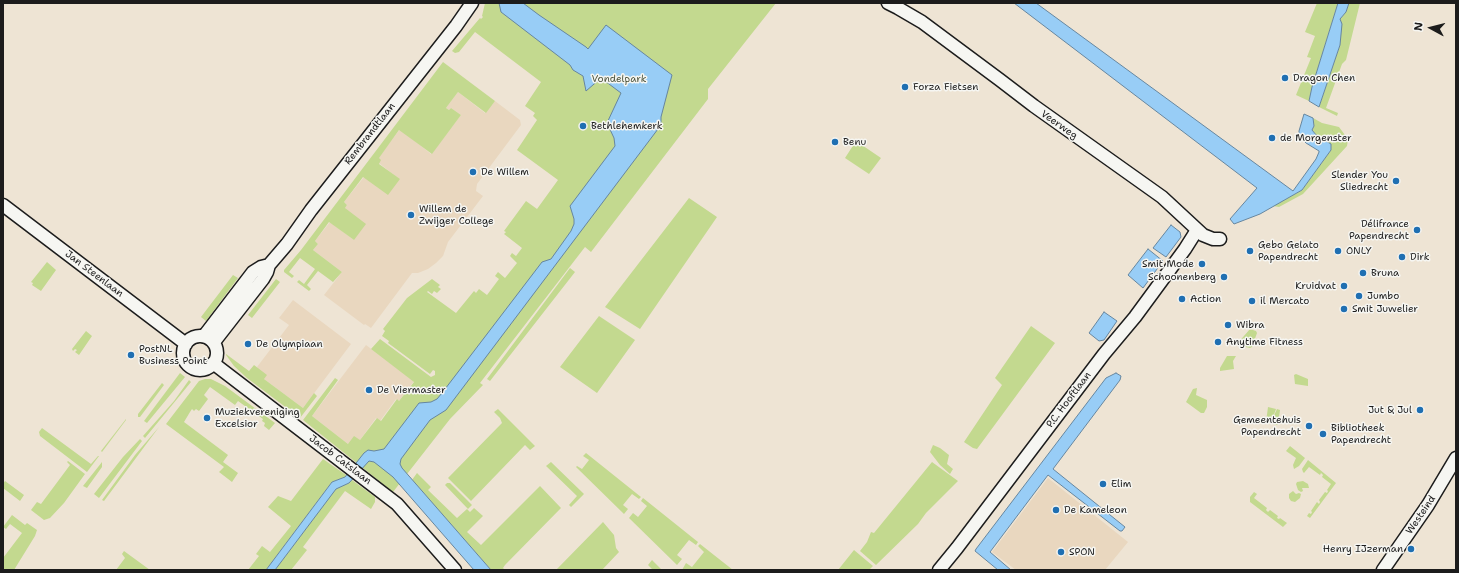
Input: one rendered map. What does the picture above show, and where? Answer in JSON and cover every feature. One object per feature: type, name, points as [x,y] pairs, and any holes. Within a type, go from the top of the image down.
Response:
[{"type":"street","name":"Rembrandtlaan","points":[[209,339],[263,279],[269,265],[287,244],[456,26],[472,3]]},
{"type":"street","name":"Veerweg","points":[[893,5],[922,22],[1034,106],[1162,198],[1203,235],[1209,238],[1220,239]]},
{"type":"street","name":"Jan Steenlaan","points":[[3,205],[186,344]]},
{"type":"street","name":"P.C. Hooftlaan","points":[[939,570],[1104,354],[1135,316],[1185,249],[1197,230]]},
{"type":"street","points":[[194,337],[209,339],[217,352],[213,363],[202,369],[191,367],[186,362],[184,356],[186,344],[194,337]]},
{"type":"street","name":"Jacob Catslaan","points":[[213,363],[360,475],[398,506],[455,570]]},
{"type":"street","name":"Westeind","points":[[1382,570],[1428,505],[1456,458]]},
{"type":"shaded area","name":"Willem de Zwijger College","points":[[458,92],[485,113],[495,101],[520,120],[521,125],[477,184],[476,191],[483,196],[448,242],[443,256],[428,269],[418,273],[412,273],[371,328],[365,324],[364,325],[324,295],[342,272],[313,250],[318,244],[315,241],[330,222],[354,240],[345,208],[347,205],[344,202],[364,177],[400,180],[379,163],[378,158],[400,129],[431,154],[461,115],[451,108],[449,110],[446,108]]},
{"type":"shaded area","points":[[293,300],[351,344],[303,408],[264,379],[257,367],[289,325],[279,318]]},
{"type":"shaded area","name":"De Viermaster","points":[[366,345],[414,381],[399,401],[396,399],[380,421],[376,418],[360,440],[348,444],[312,416]]},
{"type":"shaded area","name":"De Kameleon","points":[[1048,478],[1128,542],[1105,570],[1016,570],[992,552]]},
{"type":"green space","name":"Vondelpark","points":[[485,3],[776,3],[708,89],[708,99],[591,252],[585,247],[480,383],[483,385],[450,419],[393,492],[303,420],[335,378],[338,380],[312,416],[348,444],[354,436],[360,440],[377,418],[381,421],[397,399],[399,401],[414,382],[371,349],[380,339],[431,377],[435,375],[435,371],[433,370],[430,374],[388,343],[389,341],[382,336],[385,331],[383,329],[407,298],[432,279],[440,285],[438,287],[441,289],[437,293],[434,291],[432,294],[428,291],[427,292],[456,313],[474,291],[476,293],[479,289],[487,295],[499,279],[495,276],[498,272],[505,278],[517,263],[510,256],[512,253],[516,256],[522,248],[504,234],[506,232],[504,231],[526,201],[537,209],[558,180],[517,150],[537,120],[533,116],[535,113],[525,106],[541,82],[475,32],[459,52],[455,53],[452,51],[480,18],[481,19],[483,17]]},
{"type":"green space","points":[[1317,3],[1338,3],[1309,101],[1296,95],[1311,58],[1307,57],[1315,36],[1305,32]]},
{"type":"green space","points":[[1349,3],[1360,3],[1346,60],[1342,64],[1326,108],[1338,113],[1337,116],[1319,107],[1340,45],[1340,19],[1346,12]]},
{"type":"green space","points":[[443,62],[495,101],[486,113],[458,92],[446,108],[449,110],[451,108],[461,115],[432,154],[399,130],[379,158],[381,160],[379,164],[400,179],[388,195],[363,177],[344,202],[347,205],[345,208],[366,224],[354,240],[329,222],[315,241],[318,244],[313,250],[342,272],[333,282],[318,271],[307,285],[311,289],[309,291],[297,282],[299,280],[304,284],[315,269],[300,258],[289,272],[294,276],[292,278],[284,272],[284,270],[301,250]]},
{"type":"green space","points":[[1313,118],[1322,123],[1339,127],[1348,139],[1347,146],[1303,194],[1279,207],[1273,206],[1302,190],[1331,150],[1331,144],[1317,136],[1312,130],[1314,126]]},
{"type":"green space","points":[[856,141],[881,158],[869,174],[845,158]]},
{"type":"green space","points":[[689,198],[717,217],[640,329],[605,307]]},
{"type":"green space","points":[[47,262],[56,270],[41,291],[32,285],[33,283],[31,282]]},
{"type":"green space","points":[[570,268],[575,272],[490,381],[487,379]]},
{"type":"green space","points":[[233,275],[238,278],[206,321],[201,317]]},
{"type":"green space","points":[[276,279],[280,282],[252,318],[248,315]]},
{"type":"green space","points":[[599,316],[635,340],[597,393],[560,367]]},
{"type":"green space","points":[[1031,326],[1055,343],[977,449],[973,448],[964,442],[1002,385],[995,378]]},
{"type":"green space","points":[[1250,329],[1256,331],[1257,333],[1252,347],[1250,348],[1237,345],[1237,344]]},
{"type":"green space","points":[[86,331],[92,336],[79,355],[75,352],[77,350],[75,349],[73,351],[72,349]]},
{"type":"green space","points":[[226,354],[249,371],[254,365],[267,375],[264,379],[303,408],[314,393],[317,396],[300,418],[247,378],[234,366]]},
{"type":"green space","points":[[1227,356],[1236,356],[1233,361],[1234,369],[1220,371],[1220,368]]},
{"type":"green space","points":[[180,373],[185,377],[147,423],[144,421]]},
{"type":"green space","points":[[1296,374],[1308,379],[1308,386],[1295,384],[1294,375]]},
{"type":"green space","points":[[211,379],[225,386],[275,423],[269,430],[264,426],[265,423],[262,421],[263,419],[238,401],[235,405],[210,387],[204,395],[208,399],[199,411],[196,409],[194,411],[192,409],[184,422],[228,455],[223,462],[238,473],[232,482],[219,472],[224,467],[166,424],[199,381]]},
{"type":"green space","points":[[189,380],[191,382],[145,438],[143,436],[174,401]]},
{"type":"green space","points":[[162,383],[164,385],[140,417],[138,417],[138,414]]},
{"type":"green space","points":[[1197,388],[1196,395],[1207,400],[1207,407],[1204,413],[1201,413],[1186,402],[1193,389]]},
{"type":"green space","points":[[1268,407],[1276,409],[1272,420],[1277,409],[1280,410],[1277,425],[1266,422]]},
{"type":"green space","points":[[498,409],[535,446],[530,450],[525,445],[471,501],[448,478],[502,423],[500,418],[494,412]]},
{"type":"green space","points":[[126,420],[102,452],[101,451]]},
{"type":"green space","points":[[159,427],[104,501],[102,500],[135,455]]},
{"type":"green space","points":[[42,428],[91,464],[99,456],[87,472],[40,436],[39,432]]},
{"type":"green space","points":[[140,439],[142,441],[99,498],[94,494],[123,457]]},
{"type":"green space","points":[[933,445],[949,455],[947,464],[953,469],[950,474],[940,465],[930,452]]},
{"type":"green space","points":[[1290,446],[1305,458],[1299,466],[1294,469],[1293,465],[1296,458],[1286,451]]},
{"type":"green space","points":[[586,453],[641,497],[639,499],[632,494],[623,505],[628,509],[624,514],[576,467],[577,466],[582,469],[589,460],[583,456]]},
{"type":"green space","points":[[323,459],[346,475],[345,477],[332,482],[266,570],[248,570],[259,556],[256,554],[262,546],[270,552],[291,526],[268,507],[278,496],[291,501]]},
{"type":"green space","points":[[1308,460],[1336,483],[1310,518],[1307,516],[1309,513],[1311,514],[1311,511],[1317,502],[1319,504],[1319,500],[1325,492],[1327,493],[1327,490],[1331,484],[1322,477],[1323,475],[1321,473],[1320,475],[1309,467],[1304,473],[1303,472],[1302,469]]},
{"type":"green space","points":[[68,461],[85,474],[64,503],[50,518],[44,520],[31,510],[37,502],[41,504],[70,465],[67,462]]},
{"type":"green space","points":[[102,462],[102,467],[87,488],[83,486]]},
{"type":"green space","points":[[551,462],[584,494],[571,507],[569,505],[577,496],[546,466]]},
{"type":"green space","points":[[932,462],[958,481],[926,513],[918,524],[876,565],[860,551],[867,542],[871,532],[874,533]]},
{"type":"green space","points":[[417,473],[431,487],[428,490],[457,518],[467,509],[470,512],[474,508],[483,516],[467,532],[481,545],[540,486],[561,508],[505,565],[503,568],[505,570],[491,570],[412,480]]},
{"type":"green space","points":[[352,480],[375,497],[375,502],[371,509],[345,491],[303,547],[307,550],[291,570],[275,570],[336,488],[349,483]]},
{"type":"green space","points":[[5,481],[24,495],[20,501],[3,488]]},
{"type":"green space","points":[[1303,481],[1308,484],[1309,488],[1302,488],[1303,491],[1301,492],[1298,490],[1296,484],[1297,482]]},
{"type":"green space","points":[[450,483],[472,505],[468,509],[445,485]]},
{"type":"green space","points":[[1293,491],[1296,494],[1301,494],[1300,498],[1295,502],[1291,501],[1289,498],[1289,494]]},
{"type":"green space","points":[[1254,492],[1257,494],[1254,498],[1267,508],[1266,510],[1268,512],[1270,510],[1278,516],[1277,518],[1280,518],[1287,523],[1283,527],[1250,502],[1250,497]]},
{"type":"green space","points":[[643,498],[698,542],[696,545],[689,540],[677,555],[682,559],[677,565],[629,518],[633,513],[638,517],[647,506],[641,501]]},
{"type":"green space","points":[[12,515],[25,525],[27,523],[37,530],[35,536],[14,570],[3,570],[3,558],[22,533],[10,524],[6,529],[3,527]]},
{"type":"green space","points":[[603,522],[614,535],[616,548],[619,552],[602,570],[556,570]]},
{"type":"green space","points":[[700,544],[733,570],[682,570],[686,563],[692,567],[704,552],[698,546]]},
{"type":"green space","points":[[854,550],[873,566],[869,570],[838,570]]},
{"type":"green space","points":[[124,551],[150,570],[116,570],[125,558],[122,554]]},
{"type":"green space","points":[[652,560],[662,570],[653,570],[648,565]]},
{"type":"water","points":[[499,3],[523,3],[588,49],[606,25],[672,75],[661,117],[661,125],[446,410],[430,420],[401,459],[400,464],[402,468],[491,570],[474,570],[393,477],[374,462],[369,461],[349,483],[336,489],[275,570],[266,570],[332,482],[345,477],[368,450],[374,451],[384,449],[419,403],[431,402],[437,399],[442,393],[542,262],[551,259],[571,231],[574,224],[574,219],[570,206],[615,146],[614,138],[607,123],[621,93],[601,78],[586,91],[583,76],[573,70],[570,65],[501,12]]},
{"type":"water","points":[[1014,3],[1036,3],[1293,191],[1316,159],[1319,152],[1299,136],[1304,114],[1313,118],[1314,126],[1312,130],[1317,136],[1331,144],[1331,150],[1302,190],[1260,214],[1234,224],[1230,219],[1257,188]]},
{"type":"water","points":[[1338,3],[1349,3],[1346,12],[1340,19],[1342,24],[1340,45],[1319,107],[1309,101]]},
{"type":"water","points":[[1171,225],[1180,232],[1181,237],[1166,257],[1153,248]]},
{"type":"water","points":[[1148,249],[1163,261],[1143,288],[1128,275]]},
{"type":"water","points":[[1104,312],[1117,321],[1104,340],[1099,341],[1089,333]]},
{"type":"water","points":[[1116,373],[1121,376],[1120,380],[1053,469],[1125,527],[1122,531],[1120,531],[1048,475],[990,552],[1011,570],[998,570],[975,551],[976,549],[1106,378]]},
{"type":"place","name":"Dragon Chen","points":[[1285,78]]},
{"type":"place","name":"Forza Fietsen","points":[[905,87]]},
{"type":"place","name":"Bethlehemkerk","points":[[583,126]]},
{"type":"place","name":"de Morgenster","points":[[1272,138]]},
{"type":"place","name":"Benu","points":[[835,142]]},
{"type":"place","name":"De Willem","points":[[473,172]]},
{"type":"place","name":"Slender You Sliedrecht","points":[[1396,181]]},
{"type":"place","name":"Willem de Zwijger College","points":[[411,215]]},
{"type":"place","name":"Délifrance Papendrecht","points":[[1417,230]]},
{"type":"place","name":"Gebo Gelato Papendrecht","points":[[1250,251]]},
{"type":"place","name":"ONLY","points":[[1338,251]]},
{"type":"place","name":"Dirk","points":[[1402,257]]},
{"type":"place","name":"Smit Mode","points":[[1202,264]]},
{"type":"place","name":"Bruna","points":[[1363,273]]},
{"type":"place","name":"Schoonenberg","points":[[1224,277]]},
{"type":"place","name":"Kruidvat","points":[[1344,286]]},
{"type":"place","name":"Jumbo","points":[[1359,296]]},
{"type":"place","name":"Action","points":[[1182,299]]},
{"type":"place","name":"il Mercato","points":[[1252,301]]},
{"type":"place","name":"Smit Juwelier","points":[[1344,309]]},
{"type":"place","name":"Wibra","points":[[1228,325]]},
{"type":"place","name":"Anytime Fitness","points":[[1218,342]]},
{"type":"place","name":"De Olympiaan","points":[[248,344]]},
{"type":"place","name":"PostNL Business Point","points":[[131,355]]},
{"type":"place","name":"De Viermaster","points":[[369,390]]},
{"type":"place","name":"Jut & Jul","points":[[1420,410]]},
{"type":"place","name":"Muziekvereniging Excelsior","points":[[207,418]]},
{"type":"place","name":"Gemeentehuis Papendrecht","points":[[1309,426]]},
{"type":"place","name":"Bibliotheek Papendrecht","points":[[1323,434]]},
{"type":"place","name":"Elim","points":[[1103,484]]},
{"type":"place","name":"De Kameleon","points":[[1056,510]]},
{"type":"place","name":"Henry IJzerman","points":[[1411,549]]},
{"type":"place","name":"SPON","points":[[1061,552]]}]
